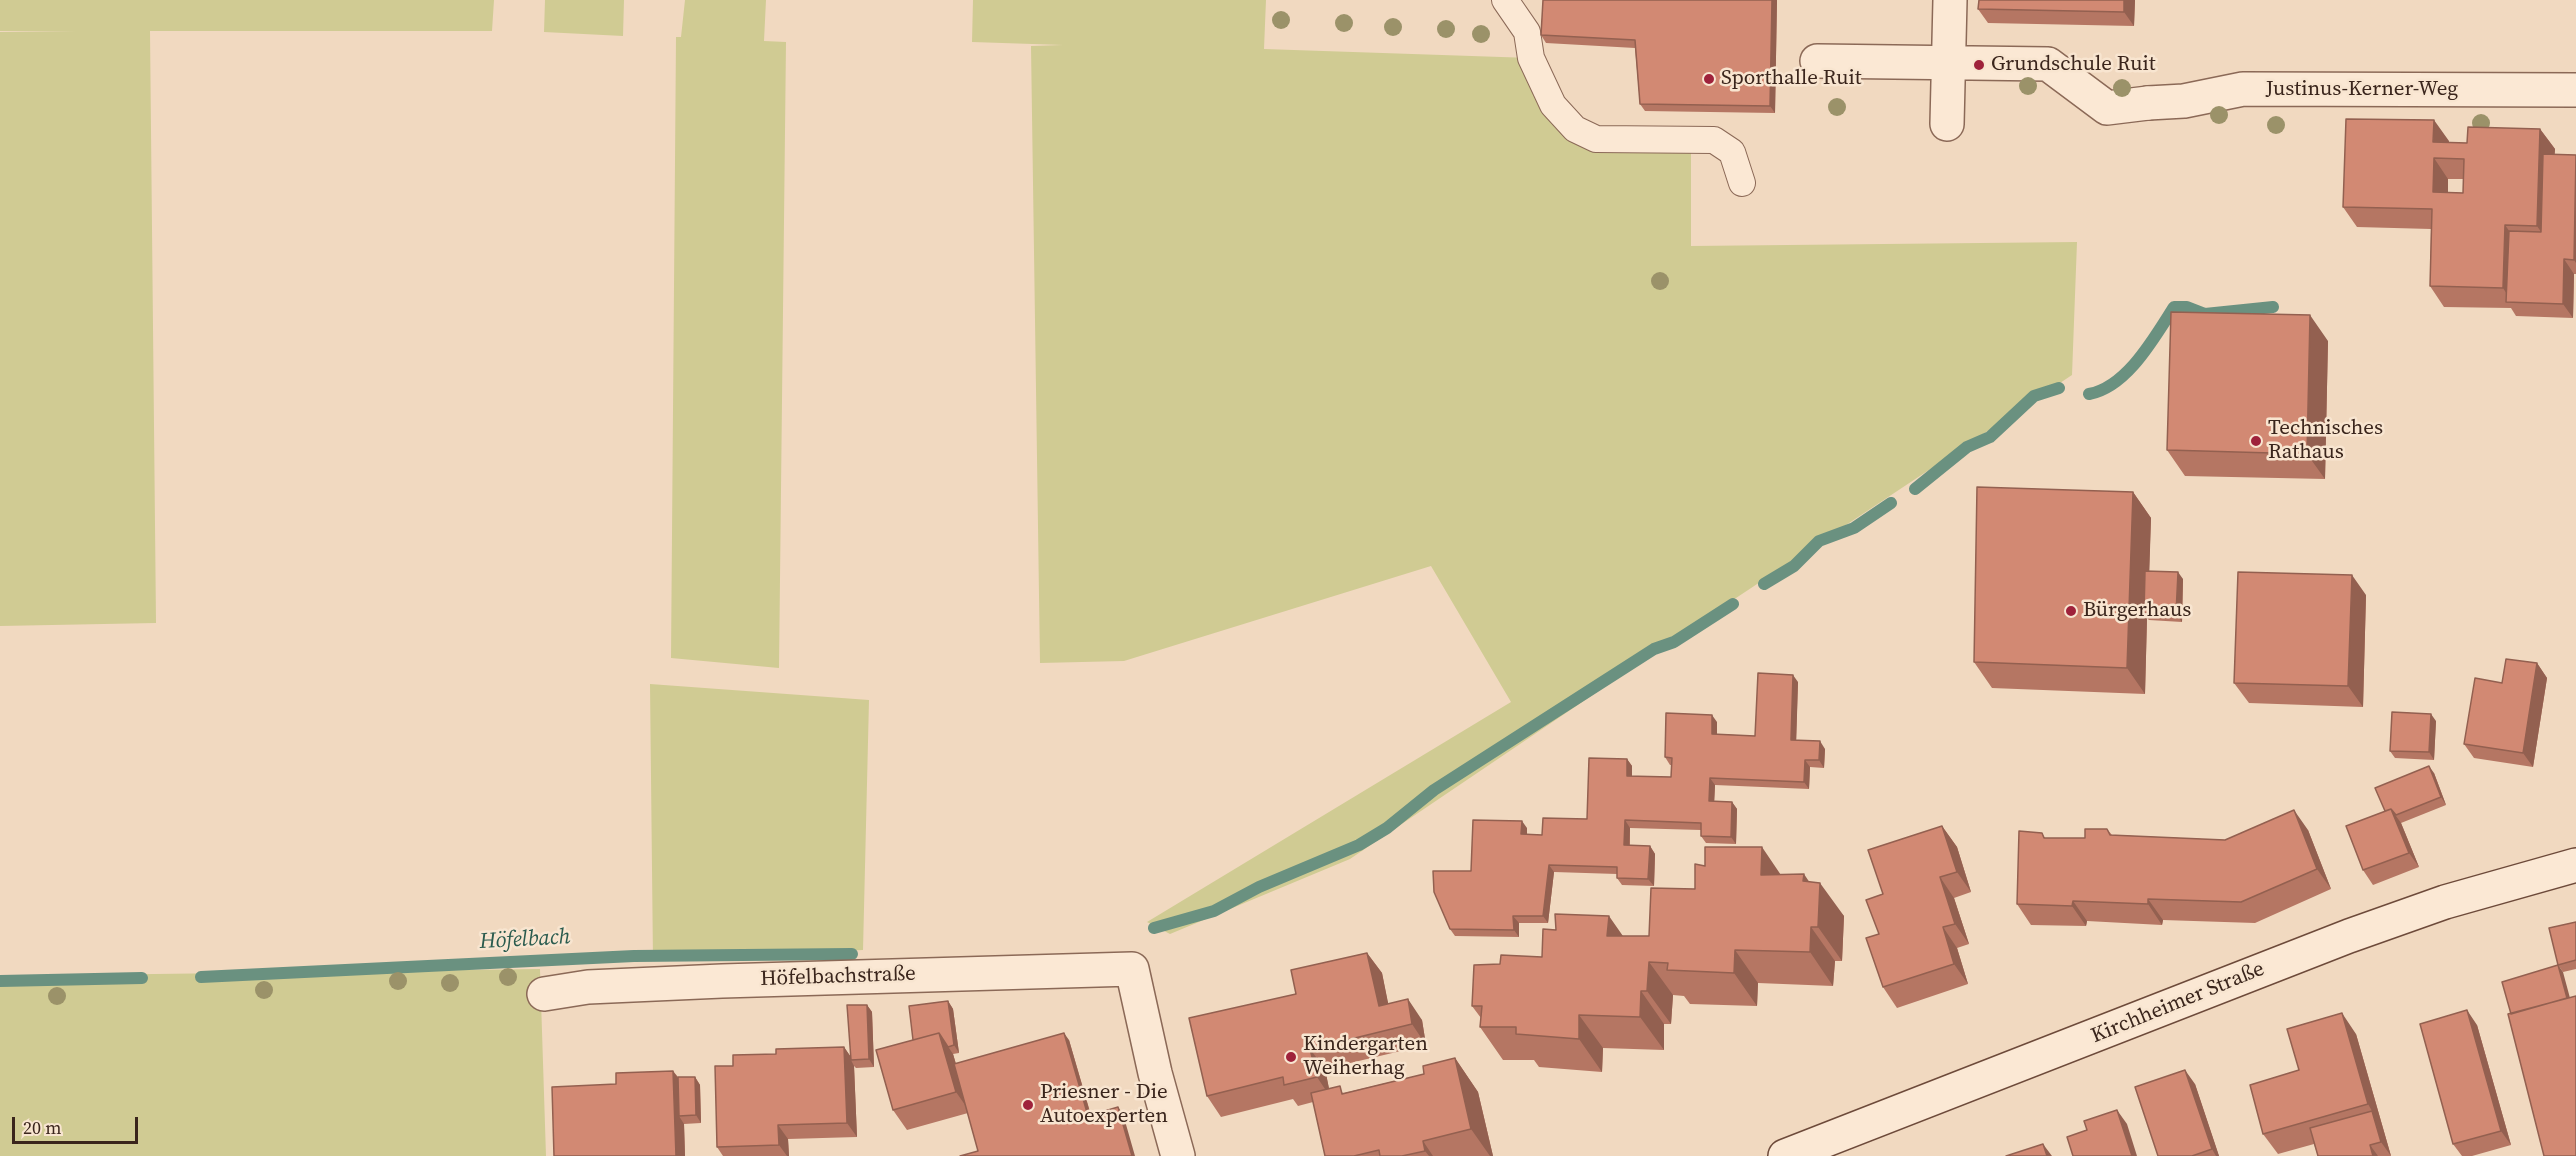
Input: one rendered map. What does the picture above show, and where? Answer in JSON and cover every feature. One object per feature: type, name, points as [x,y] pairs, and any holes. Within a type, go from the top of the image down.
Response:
[{"type":"street","points":[[1947,124],[1950,0]]},
{"type":"street","points":[[1817,61],[1949,63]]},
{"type":"street","name":"Justinus-Kerner-Weg","points":[[1949,63],[2048,64],[2106,117],[2148,103],[2184,100],[2242,89],[2576,90]]},
{"type":"street","name":"Kirchheimer Straße","points":[[1785,1156],[2358,932],[2445,902],[2576,865]]},
{"type":"street","name":"Höfelbachstraße","points":[[544,993],[588,987],[711,981],[1132,969],[1155,1074],[1178,1156]]},
{"type":"lane","points":[[1505,0],[1527,32],[1532,58],[1553,105],[1575,129],[1596,139],[1713,140],[1732,152],[1742,183]]},
{"type":"shaded area","points":[[0,0],[494,0],[492,31],[150,31],[156,623],[0,626],[0,32],[76,31],[0,31]]},
{"type":"shaded area","points":[[545,0],[624,0],[623,36],[544,32]]},
{"type":"shaded area","points":[[685,0],[766,0],[764,41],[786,42],[779,668],[671,658],[676,37],[681,37]]},
{"type":"shaded area","points":[[973,0],[1266,0],[1264,49],[1531,58],[1596,139],[1691,140],[1691,246],[2077,242],[2072,375],[1733,600],[1350,859],[1170,934],[1147,922],[1511,702],[1431,566],[1124,661],[1040,663],[1031,46],[1063,45],[972,42]]},
{"type":"shaded area","points":[[650,684],[869,700],[863,950],[653,961]]},
{"type":"shaded area","points":[[540,969],[546,1156],[0,1156],[0,976]]},
{"type":"building","name":"Sporthalle Ruit","points":[[1543,0],[1772,0],[1770,106],[1640,104],[1635,40],[1541,35]]},
{"type":"building","points":[[1979,0],[2124,0],[2124,12],[1978,9]]},
{"type":"building","points":[[2346,119],[2434,120],[2433,142],[2467,143],[2468,127],[2540,129],[2537,226],[2505,225],[2503,288],[2430,286],[2432,209],[2343,207]],"holes":[[[2434,158],[2464,159],[2463,193],[2433,192]]]},
{"type":"building","points":[[2543,154],[2576,155],[2574,260],[2564,259],[2563,304],[2506,302],[2509,231],[2541,232]]},
{"type":"building","name":"Technisches Rathaus","points":[[2171,312],[2310,315],[2307,454],[2167,450]]},
{"type":"building","name":"Bürgerhaus","points":[[1977,487],[2133,492],[2127,668],[1974,662]]},
{"type":"building","points":[[2145,571],[2178,572],[2176,614],[2144,613]]},
{"type":"building","points":[[2238,572],[2352,575],[2348,686],[2234,683]]},
{"type":"building","points":[[2506,659],[2537,663],[2523,753],[2464,744],[2475,678],[2502,683]]},
{"type":"building","points":[[1758,673],[1793,675],[1791,740],[1820,741],[1819,760],[1805,760],[1804,782],[1710,778],[1709,801],[1732,802],[1731,837],[1701,836],[1701,823],[1625,820],[1624,845],[1650,846],[1648,879],[1617,878],[1617,867],[1549,865],[1543,916],[1513,916],[1514,930],[1450,929],[1434,892],[1433,871],[1471,871],[1473,820],[1522,821],[1521,834],[1542,835],[1543,818],[1587,819],[1589,758],[1627,759],[1627,776],[1671,777],[1672,758],[1665,757],[1666,713],[1712,715],[1712,734],[1755,736]]},
{"type":"building","points":[[2392,712],[2431,714],[2429,752],[2390,751]]},
{"type":"building","points":[[2429,766],[2441,797],[2396,815],[2391,809],[2385,811],[2375,788]]},
{"type":"building","points":[[2391,809],[2409,853],[2363,870],[2346,826]]},
{"type":"building","points":[[2294,810],[2317,869],[2241,902],[2148,899],[2148,904],[2073,901],[2072,906],[2017,904],[2019,831],[2042,833],[2044,838],[2085,838],[2085,829],[2107,829],[2110,835],[2225,840]]},
{"type":"building","points":[[1942,826],[1957,872],[1940,877],[1955,924],[1943,927],[1954,964],[1883,987],[1866,938],[1879,934],[1866,900],[1883,894],[1868,850]]},
{"type":"building","points":[[1705,847],[1762,847],[1761,875],[1804,874],[1803,881],[1820,883],[1818,927],[1811,927],[1810,952],[1735,950],[1734,973],[1667,970],[1668,963],[1649,962],[1647,991],[1641,991],[1640,1017],[1579,1015],[1579,1039],[1516,1034],[1516,1027],[1480,1027],[1482,1006],[1472,1006],[1474,965],[1500,964],[1501,955],[1542,957],[1543,929],[1556,930],[1555,914],[1609,916],[1607,936],[1649,936],[1651,888],[1695,889],[1695,864],[1705,866]]},
{"type":"building","points":[[2576,922],[2576,960],[2558,965],[2549,928]]},
{"type":"building","name":"Kindergarten Weiherhag","points":[[1367,953],[1379,1006],[1408,999],[1412,1024],[1310,1049],[1317,1077],[1284,1085],[1283,1077],[1207,1096],[1189,1018],[1296,994],[1291,970]]},
{"type":"building","points":[[2558,965],[2567,998],[2511,1014],[2502,982]]},
{"type":"building","points":[[2576,996],[2576,1156],[2544,1156],[2508,1014]]},
{"type":"building","points":[[948,1001],[954,1045],[948,1047],[939,1033],[913,1040],[909,1006]]},
{"type":"building","points":[[847,1005],[867,1005],[869,1059],[851,1060]]},
{"type":"building","points":[[2467,1010],[2501,1131],[2453,1144],[2420,1024]]},
{"type":"building","points":[[2342,1013],[2368,1104],[2263,1134],[2250,1085],[2299,1070],[2287,1029]]},
{"type":"building","points":[[939,1033],[956,1092],[893,1110],[876,1050]]},
{"type":"building","name":"Priesner - Die Autoexperten","points":[[1064,1033],[1088,1116],[1118,1107],[1132,1156],[960,1156],[978,1151],[954,1064]]},
{"type":"building","points":[[844,1047],[847,1123],[778,1125],[779,1145],[717,1147],[715,1066],[733,1066],[733,1055],[776,1054],[776,1049]]},
{"type":"building","points":[[1455,1058],[1471,1129],[1423,1141],[1425,1151],[1402,1156],[1380,1156],[1379,1150],[1354,1156],[1325,1156],[1311,1093],[1340,1086],[1342,1094],[1424,1074],[1423,1066]]},
{"type":"building","points":[[2185,1070],[2212,1149],[2192,1156],[2158,1156],[2135,1087]]},
{"type":"building","points":[[673,1071],[676,1156],[554,1156],[552,1087],[616,1084],[616,1073]]},
{"type":"building","points":[[678,1077],[695,1077],[696,1115],[679,1116]]},
{"type":"building","points":[[2117,1110],[2132,1156],[2073,1156],[2067,1137],[2087,1130],[2084,1121]]},
{"type":"building","points":[[2372,1111],[2381,1142],[2370,1145],[2373,1156],[2318,1156],[2310,1128]]},
{"type":"building","points":[[2043,1144],[2047,1156],[2006,1156]]},
{"type":"waterway","points":[[2089,394],[2103,390],[2127,372],[2138,360],[2174,307],[2187,307],[2205,314],[2273,307]]},
{"type":"waterway","points":[[1915,489],[1967,447],[1990,437],[2034,396],[2059,388]]},
{"type":"waterway","points":[[1764,584],[1794,566],[1819,541],[1854,528],[1891,503]]},
{"type":"waterway","points":[[1154,928],[1214,911],[1259,887],[1359,845],[1387,828],[1434,790],[1654,649],[1674,642],[1733,604]]},
{"type":"waterway","name":"Höfelbach","points":[[201,977],[634,956],[852,954]]},
{"type":"waterway","name":"Höfelbach","points":[[0,981],[142,978]]},
{"type":"place","name":"Grundschule Ruit","points":[[1979,65]]},
{"type":"place","name":"Sporthalle Ruit","points":[[1709,79]]},
{"type":"place","name":"Technisches Rathaus","points":[[2256,441]]},
{"type":"place","name":"Bürgerhaus","points":[[2071,611]]},
{"type":"place","name":"Kindergarten Weiherhag","points":[[1291,1057]]},
{"type":"place","name":"Priesner - Die Autoexperten","points":[[1028,1105]]}]
